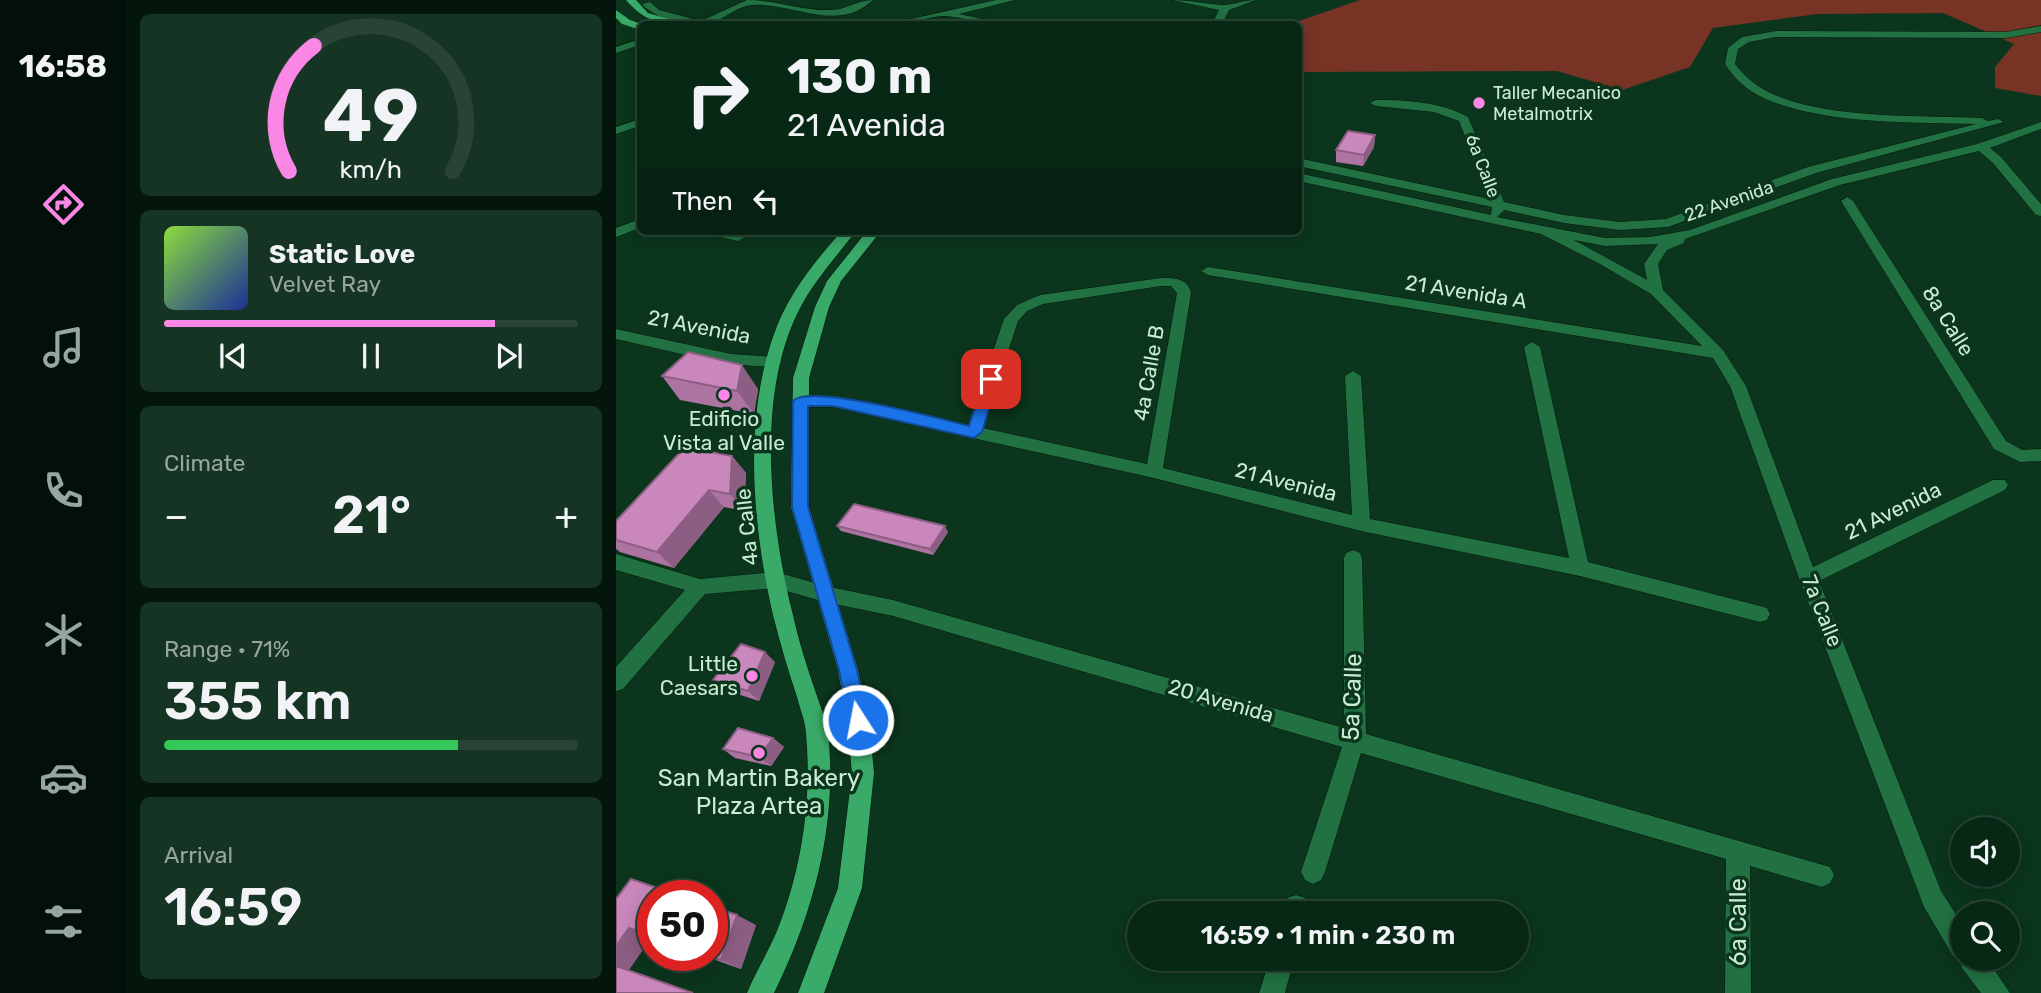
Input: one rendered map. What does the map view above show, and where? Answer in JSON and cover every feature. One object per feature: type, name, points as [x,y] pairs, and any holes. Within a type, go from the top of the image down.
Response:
[{"type":"main road","points":[[643,3],[645,15],[669,21]]},
{"type":"main road","points":[[616,13],[626,22],[637,26]]},
{"type":"main road","name":"4a Calle","points":[[760,993],[781,956],[800,905],[814,846],[817,802],[817,730],[776,580],[768,525],[765,474],[768,399],[780,339],[797,300],[846,235]]},
{"type":"main road","points":[[811,993],[850,888],[863,773],[858,720],[848,670],[800,507],[801,401],[804,363],[822,307],[834,281],[870,235]]},
{"type":"street","points":[[796,7],[809,0]]},
{"type":"street","points":[[817,11],[835,0]]},
{"type":"street","points":[[707,21],[750,1],[776,1],[817,11],[836,12],[852,9],[868,0]]},
{"type":"street","points":[[908,21],[1010,0]]},
{"type":"street","points":[[1177,0],[1225,8],[1251,0]]},
{"type":"street","points":[[643,3],[656,12],[690,21]]},
{"type":"street","points":[[1218,21],[1225,8]]},
{"type":"street","points":[[945,13],[979,21]]},
{"type":"street","points":[[2041,29],[2006,35],[1776,34],[1745,39],[1733,48],[1730,64],[1742,80],[1763,94],[1791,104],[1864,114],[2041,125]]},
{"type":"street","points":[[616,50],[637,43]]},
{"type":"street","name":"6a Calle","points":[[1376,103],[1395,103],[1448,112],[1464,119],[1499,206],[1494,220]]},
{"type":"street","name":"22 Avenida","points":[[1302,163],[1564,219],[1620,226],[1668,223],[1812,170],[1998,122]]},
{"type":"street","points":[[616,131],[637,123]]},
{"type":"street","name":"22 Avenida","points":[[1302,178],[1605,242],[1650,241],[1693,234],[1836,183],[1981,147],[2041,125]]},
{"type":"street","points":[[1981,147],[1997,160],[2041,212]]},
{"type":"street","points":[[1812,170],[1836,183]]},
{"type":"street","name":"8a Calle","points":[[1847,201],[2000,445],[2020,456],[2041,455]]},
{"type":"street","points":[[616,233],[637,224]]},
{"type":"street","name":"7a Calle","points":[[1545,231],[1605,261],[1656,291],[1718,354],[1738,386],[1808,579],[1831,632],[1932,899],[1950,928]]},
{"type":"street","points":[[1656,291],[1651,264],[1662,247],[1693,234]]},
{"type":"street","points":[[729,235],[738,237]]},
{"type":"street","name":"21 Avenida A","points":[[1208,271],[1718,354]]},
{"type":"street","name":"4a Calle B","points":[[974,432],[1009,326],[1023,308],[1040,300],[1166,281],[1178,284],[1184,293],[1154,472]]},
{"type":"street","name":"21 Avenida","points":[[616,334],[731,359],[774,362]]},
{"type":"street","points":[[1532,347],[1580,568]]},
{"type":"street","points":[[1353,376],[1362,524]]},
{"type":"street","name":"21 Avenida","points":[[801,401],[833,401],[974,432],[1154,472],[1362,524],[1580,568],[1760,614]]},
{"type":"street","name":"21 Avenida","points":[[1808,579],[1999,485]]},
{"type":"street","name":"5a Calle","points":[[1313,872],[1355,739],[1353,558]]},
{"type":"street","name":"20 Avenida","points":[[616,562],[700,586],[776,580],[825,594],[893,608],[1822,875]]},
{"type":"street","points":[[616,682],[700,586]]},
{"type":"street","name":"6a Calle","points":[[1738,851],[1738,993]]},
{"type":"street","points":[[1272,993],[1278,971]]},
{"type":"street","points":[[1980,971],[1997,993]]},
{"type":"shaded area","points":[[1360,0],[2041,0],[2041,96],[1995,88],[1995,67],[2014,44],[1943,13],[1817,14],[1713,28],[1690,67],[1622,90],[1557,71],[1305,72],[1302,70],[1302,21],[1299,21]]},
{"type":"building","points":[[1348,131],[1375,135],[1364,155],[1336,150]]},
{"type":"building","points":[[688,352],[742,365],[737,391],[662,376]]},
{"type":"building","points":[[685,447],[732,456],[730,494],[709,490],[657,552],[616,540],[616,521]]},
{"type":"building","points":[[854,504],[945,526],[930,549],[837,526]]},
{"type":"building","points":[[741,644],[765,652],[748,691],[713,680]]},
{"type":"building","points":[[738,728],[773,738],[759,757],[723,749]]},
{"type":"building","points":[[631,879],[637,881],[637,931],[629,928],[616,946],[616,899]]},
{"type":"building","points":[[728,912],[737,915],[728,940]]},
{"type":"building","points":[[616,966],[693,993],[616,993]]},
{"type":"place","name":"Taller Mecanico Metalmotrix","points":[[1479,103]]},
{"type":"place","name":"Edificio Vista al Valle","points":[[724,395]]},
{"type":"place","name":"Little Caesars","points":[[752,676]]},
{"type":"place","name":"San Martin Bakery Plaza Artea","points":[[759,753]]},
{"type":"route","points":[[858,720],[848,670],[809,545],[800,507],[801,401],[833,401],[974,432],[991,379]]}]
